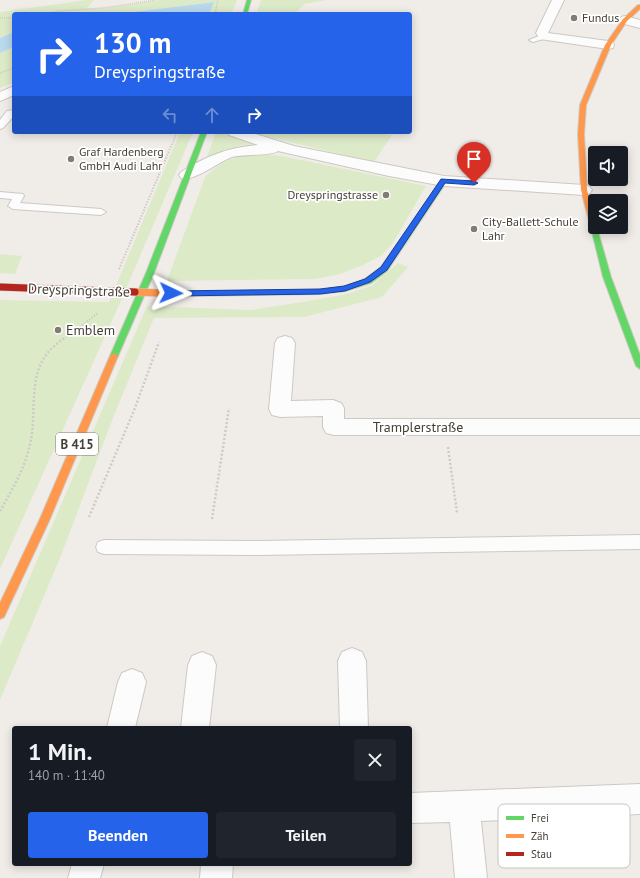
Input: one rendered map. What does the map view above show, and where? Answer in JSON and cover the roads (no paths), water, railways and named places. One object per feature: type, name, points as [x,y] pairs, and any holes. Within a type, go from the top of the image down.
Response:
[{"type":"street","points":[[558,0],[542,33],[538,38],[608,45]]},
{"type":"street","points":[[640,6],[625,20],[608,45],[583,105],[581,134],[584,190],[608,277],[640,366]]},
{"type":"street","points":[[625,20],[640,24]]},
{"type":"street","points":[[0,97],[12,91]]},
{"type":"street","name":"B 415","points":[[0,614],[44,521],[141,295],[203,134]]},
{"type":"street","points":[[240,134],[291,150],[444,181],[584,190]]},
{"type":"street","points":[[187,175],[225,154],[252,148],[291,150]]},
{"type":"street","name":"Dreyspringstraße","points":[[0,287],[186,294],[320,292],[345,288],[368,280],[384,269],[444,181]]},
{"type":"street","name":"Tramplerstraße","points":[[285,344],[280,409],[333,408],[334,427],[640,427]]},
{"type":"street","points":[[352,661],[354,726]]},
{"type":"street","points":[[195,726],[202,665]]},
{"type":"street","points":[[121,726],[132,682]]},
{"type":"street","points":[[530,804],[640,799]]},
{"type":"street","points":[[412,808],[498,805]]},
{"type":"street","points":[[464,807],[471,878]]},
{"type":"street","points":[[84,878],[87,866]]},
{"type":"street","points":[[216,878],[217,866]]},
{"type":"lane","points":[[0,126],[10,113],[12,113]]},
{"type":"lane","points":[[0,195],[19,196],[13,206],[101,212]]},
{"type":"lane","points":[[104,547],[258,548],[640,542]]},
{"type":"water","points":[[214,2],[210,12],[133,12]]},
{"type":"water","points":[[12,33],[12,48],[0,53],[0,38]]},
{"type":"place","name":"Fundus","points":[[574,18]]},
{"type":"place","name":"Graf Hardenberg GmbH Audi Lahr","points":[[71,159]]},
{"type":"place","name":"Dreyspringstrasse","points":[[386,195]]},
{"type":"place","name":"City-Ballett-Schule Lahr","points":[[474,229]]},
{"type":"place","name":"Emblem","points":[[58,330]]}]
